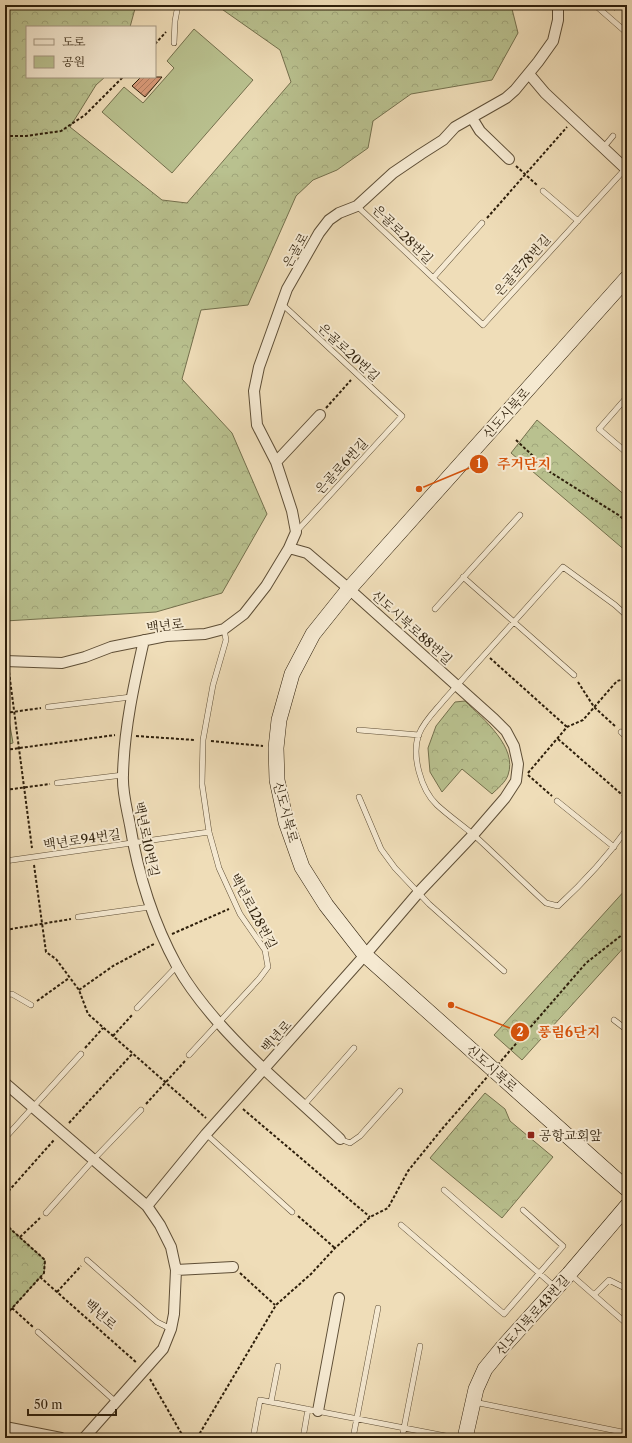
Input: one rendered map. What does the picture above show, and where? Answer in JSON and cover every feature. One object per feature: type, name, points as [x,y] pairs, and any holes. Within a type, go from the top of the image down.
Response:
[{"type":"street","name":"은골로","points":[[296,532],[292,511],[276,462],[257,426],[254,391],[259,367],[287,289],[316,239],[329,220],[339,213],[358,206],[393,173],[443,140],[455,127],[506,98],[515,90],[529,74],[553,41],[558,20],[558,5]]},
{"type":"street","points":[[529,74],[545,93],[626,168]]},
{"type":"street","points":[[472,118],[480,131],[509,159]]},
{"type":"street","name":"신도시북로","points":[[624,1183],[365,955],[326,905],[302,867],[286,822],[277,780],[276,748],[279,720],[292,674],[313,634],[349,588],[627,278]]},
{"type":"street","points":[[276,462],[320,415]]},
{"type":"street","points":[[296,532],[289,548],[307,553],[349,588]]},
{"type":"street","name":"백년로","points":[[5,661],[62,663],[85,657],[111,647],[144,640],[166,636],[205,634],[224,630],[244,614],[262,592],[289,548]]},
{"type":"street","name":"신도시북로88번길","points":[[349,588],[494,718],[506,731],[514,746],[518,764],[516,781],[505,798],[473,835],[418,893],[365,955]]},
{"type":"street","name":"백년로10번길","points":[[144,640],[131,697],[126,735],[123,789],[133,843],[150,907],[177,966],[203,1003],[264,1069],[340,1139]]},
{"type":"street","name":"백년로","points":[[147,1206],[206,1134],[365,955]]},
{"type":"street","points":[[5,1083],[147,1206],[160,1225],[171,1247],[176,1270],[174,1314],[171,1329],[163,1349],[84,1438]]},
{"type":"street","name":"신도시북로43번길","points":[[465,1438],[476,1390],[485,1369],[627,1206]]},
{"type":"street","points":[[176,1270],[233,1267]]},
{"type":"street","points":[[313,1410],[339,1298]]},
{"type":"street","points":[[5,1427],[60,1438]]},
{"type":"lane","points":[[174,43],[175,21],[178,5]]},
{"type":"lane","points":[[595,5],[627,33]]},
{"type":"lane","points":[[603,148],[613,136]]},
{"type":"lane","name":"은골로78번길","points":[[483,325],[626,168]]},
{"type":"lane","points":[[543,191],[578,221]]},
{"type":"lane","name":"은골로28번길","points":[[358,206],[483,325]]},
{"type":"lane","name":"은골로28번길","points":[[433,278],[482,223]]},
{"type":"lane","name":"은골로20번길","points":[[281,303],[402,416]]},
{"type":"lane","points":[[627,397],[599,429],[627,453]]},
{"type":"lane","name":"은골로6번길","points":[[296,532],[402,416]]},
{"type":"lane","points":[[435,609],[520,515]]},
{"type":"lane","points":[[627,616],[615,605],[563,566],[426,722],[419,735],[416,751],[418,772],[426,791],[436,804],[473,835],[546,903],[558,906],[585,880],[614,848],[627,829]]},
{"type":"lane","points":[[463,578],[574,675]]},
{"type":"lane","name":"백년로128번길","points":[[219,1022],[259,979],[268,967],[265,950],[240,914],[219,868],[209,832],[202,784],[203,740],[213,685],[226,640],[224,630]]},
{"type":"lane","points":[[48,707],[131,697]]},
{"type":"lane","points":[[359,730],[419,735]]},
{"type":"lane","points":[[621,732],[627,738]]},
{"type":"lane","points":[[57,783],[123,775]]},
{"type":"lane","points":[[359,797],[382,849],[395,868],[418,893],[504,971]]},
{"type":"lane","points":[[557,801],[614,848]]},
{"type":"lane","name":"백년로94번길","points":[[5,861],[209,832]]},
{"type":"lane","points":[[78,917],[150,907]]},
{"type":"lane","points":[[137,1008],[177,966]]},
{"type":"lane","points":[[5,995],[12,994],[31,1005]]},
{"type":"lane","points":[[614,1020],[627,1030]]},
{"type":"lane","points":[[189,1055],[219,1022]]},
{"type":"lane","points":[[304,1105],[354,1048]]},
{"type":"lane","points":[[5,1138],[80,1054]]},
{"type":"lane","points":[[340,1139],[350,1143],[360,1136],[400,1091]]},
{"type":"lane","points":[[46,1213],[94,1159],[141,1110]]},
{"type":"lane","points":[[206,1134],[292,1212]]},
{"type":"lane","points":[[444,1190],[556,1287]]},
{"type":"lane","points":[[401,1225],[504,1314],[563,1246],[523,1210]]},
{"type":"lane","points":[[87,1260],[157,1322],[171,1329]]},
{"type":"lane","points":[[569,1274],[627,1324]]},
{"type":"lane","points":[[594,1295],[609,1280],[627,1289]]},
{"type":"lane","points":[[353,1438],[378,1308]]},
{"type":"lane","points":[[38,1332],[116,1402]]},
{"type":"lane","points":[[402,1438],[420,1346]]},
{"type":"lane","points":[[271,1402],[278,1366]]},
{"type":"lane","points":[[253,1438],[260,1400],[456,1438]]},
{"type":"lane","points":[[473,1402],[627,1433]]},
{"type":"lane","points":[[303,1438],[313,1410]]},
{"type":"path","points":[[5,136],[26,136],[61,131],[85,115],[122,78]]},
{"type":"path","points":[[482,223],[574,120]]},
{"type":"path","points":[[509,159],[543,191]]},
{"type":"path","points":[[320,415],[356,374]]},
{"type":"path","points":[[516,440],[550,472],[620,516],[627,524]]},
{"type":"path","points":[[485,654],[567,727]]},
{"type":"path","points":[[557,801],[527,774],[567,727],[583,720],[617,681],[626,680],[627,666]]},
{"type":"path","points":[[574,675],[594,708],[621,732]]},
{"type":"path","points":[[5,713],[48,707]]},
{"type":"path","points":[[5,750],[116,734],[203,740],[276,748]]},
{"type":"path","points":[[558,739],[627,799]]},
{"type":"path","points":[[5,790],[57,783]]},
{"type":"path","points":[[5,930],[78,917]]},
{"type":"path","points":[[197,1438],[276,1305],[311,1274],[334,1248],[370,1217],[388,1208],[408,1172],[442,1129],[586,964],[627,931]]},
{"type":"path","points":[[31,1005],[70,978]]},
{"type":"path","points":[[113,1036],[137,1008]]},
{"type":"path","points":[[80,1054],[104,1028]]},
{"type":"path","points":[[141,1110],[189,1055]]},
{"type":"path","points":[[235,1102],[370,1217]]},
{"type":"path","points":[[292,1212],[334,1248]]},
{"type":"path","points":[[20,1237],[46,1213]]},
{"type":"path","points":[[5,1224],[45,1260],[44,1272],[5,1316]]},
{"type":"path","points":[[57,1292],[87,1260]]},
{"type":"path","points":[[233,1267],[276,1305]]},
{"type":"path","name":"백년로","points":[[40,1277],[145,1370],[184,1438]]},
{"type":"path","points":[[12,1308],[38,1332]]},
{"type":"green space","points":[[5,5],[136,5],[130,26],[26,26],[26,78],[104,78],[96,85],[70,127],[162,200],[187,203],[291,82],[280,50],[216,5],[511,5],[518,33],[492,80],[411,94],[373,121],[368,148],[337,170],[313,180],[296,196],[248,305],[201,310],[182,379],[232,433],[267,514],[222,593],[156,612],[5,621]]},
{"type":"green space","points":[[194,29],[253,80],[172,173],[102,112],[124,87],[143,103],[174,68],[167,61]]},
{"type":"green space","points":[[537,420],[627,497],[627,552],[511,453]]},
{"type":"green space","points":[[465,701],[497,734],[504,744],[508,754],[510,765],[507,778],[492,794],[462,769],[442,792],[430,772],[428,748],[436,726],[455,702]]},
{"type":"green space","points":[[5,720],[9,720],[13,743],[5,745]]},
{"type":"green space","points":[[627,888],[627,944],[522,1060],[494,1035]]},
{"type":"green space","points":[[485,1093],[505,1109],[510,1121],[553,1157],[502,1218],[430,1158]]},
{"type":"green space","points":[[5,1224],[45,1260],[44,1273],[5,1316]]},
{"type":"building","points":[[162,77],[145,97],[132,86],[140,78]]},
{"type":"place","name":"주거단지","points":[[419,489]]},
{"type":"place","name":"풍림6단지","points":[[451,1005]]},
{"type":"place","name":"공항교회앞","points":[[531,1135]]}]
